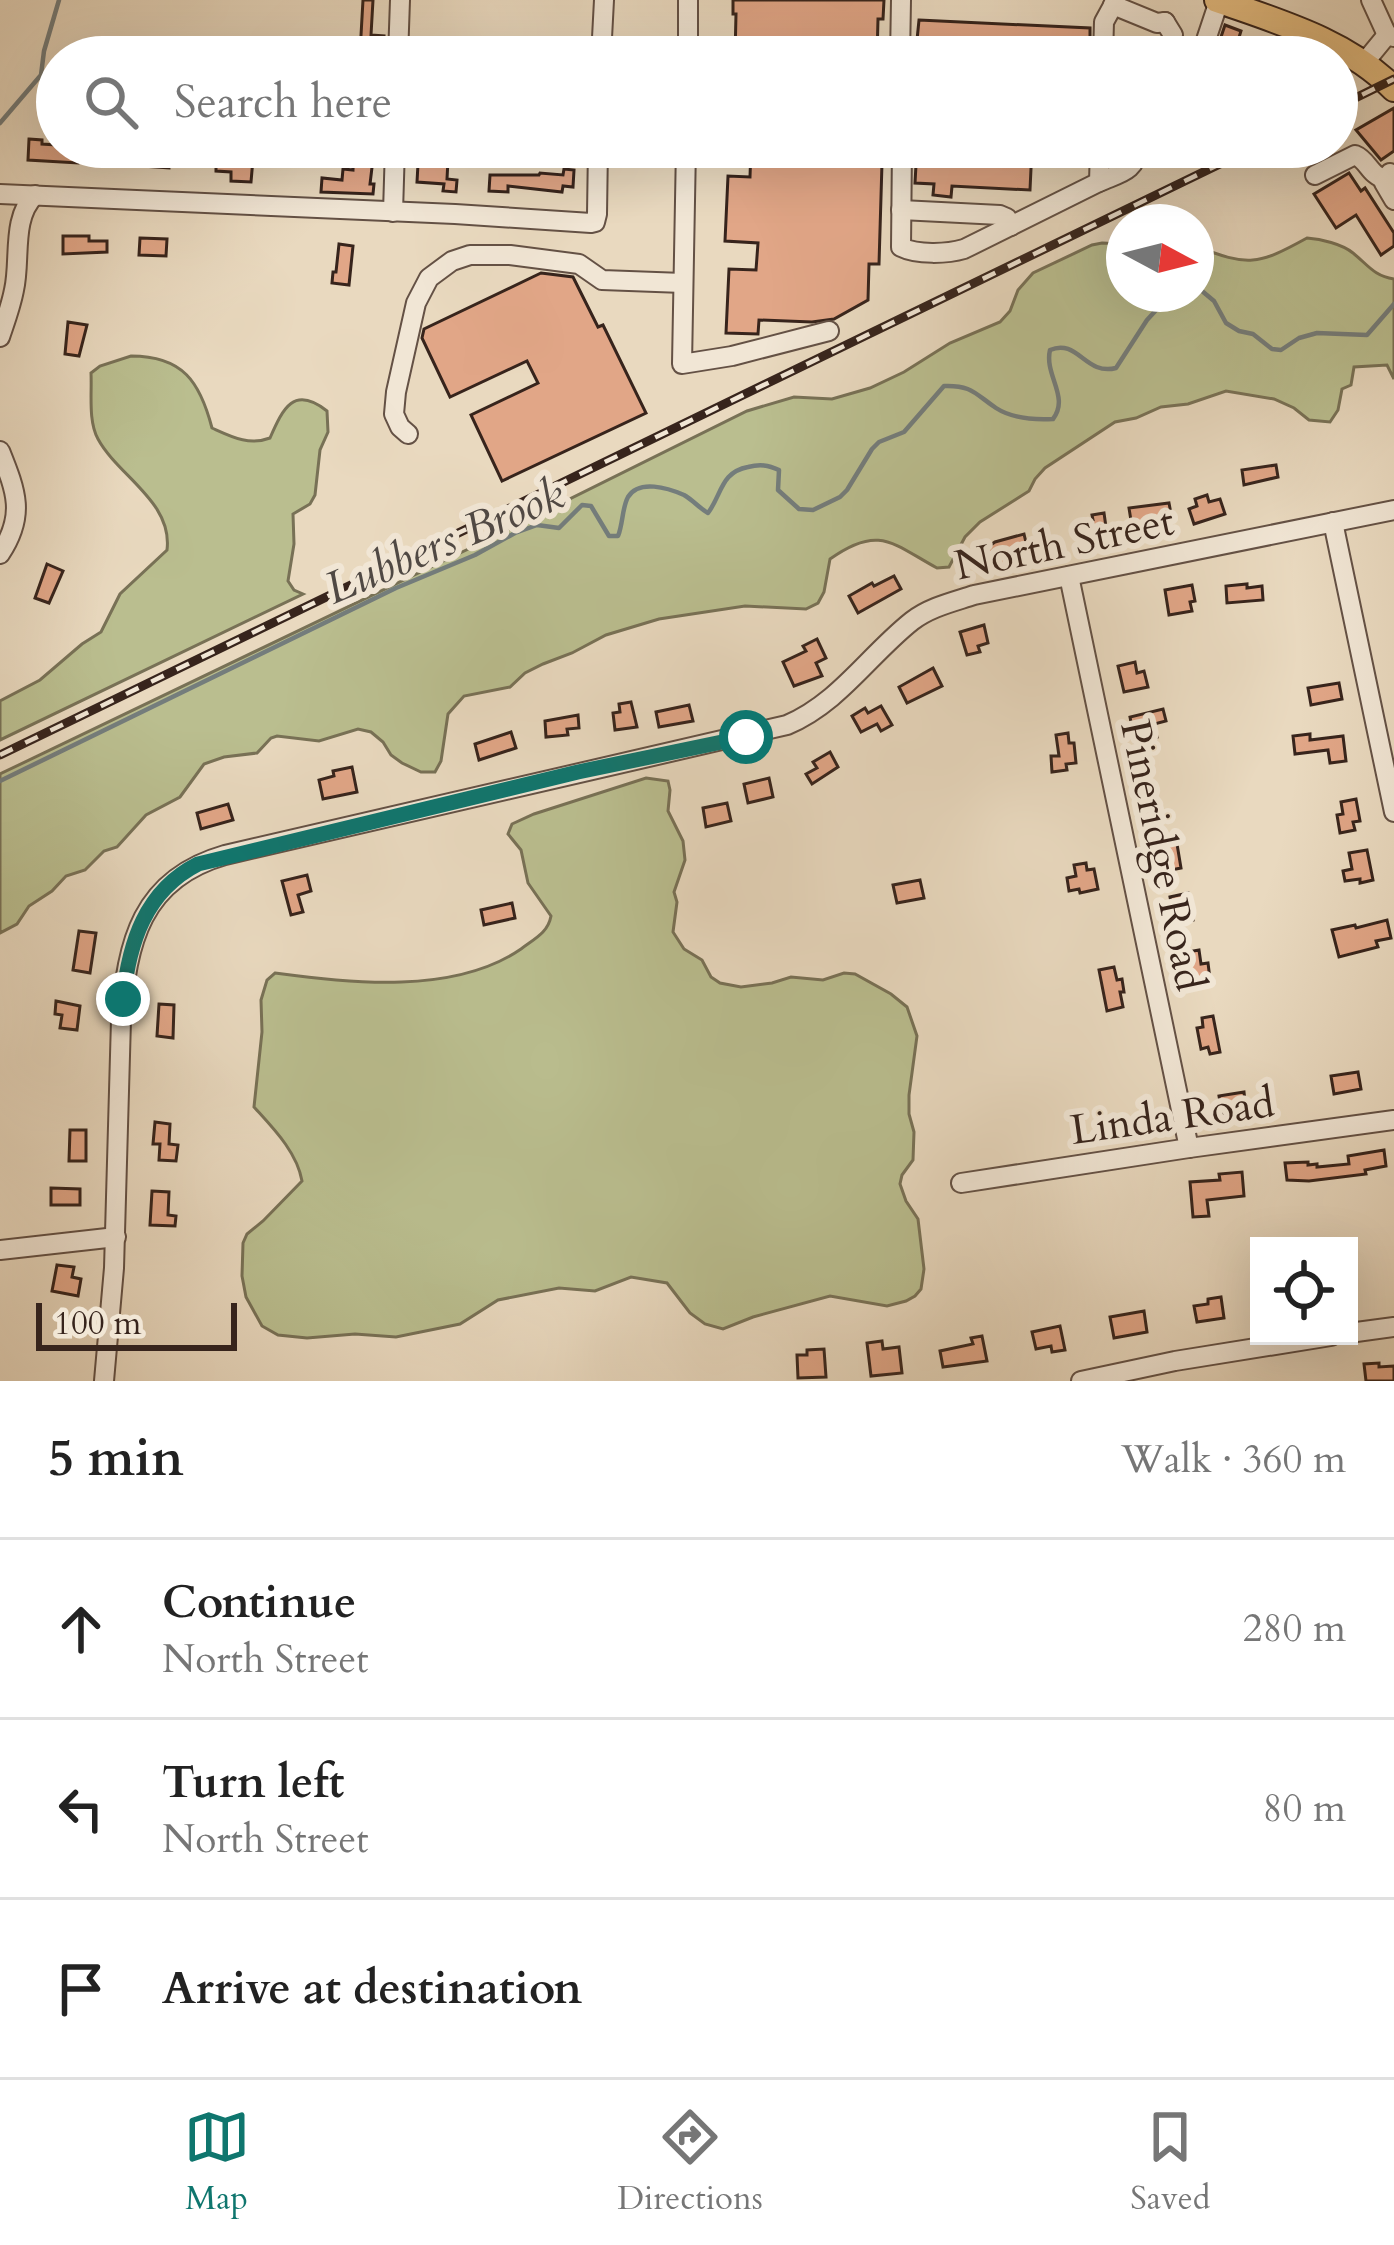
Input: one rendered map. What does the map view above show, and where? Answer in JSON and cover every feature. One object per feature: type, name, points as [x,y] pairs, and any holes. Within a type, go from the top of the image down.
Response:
[{"type":"main road","points":[[1218,0],[1257,7],[1315,36]]},
{"type":"main road","points":[[1358,60],[1394,89]]},
{"type":"street","points":[[399,36],[400,0]]},
{"type":"street","points":[[602,36],[604,0]]},
{"type":"street","points":[[688,0],[688,36]]},
{"type":"street","points":[[901,36],[902,0]]},
{"type":"street","points":[[1207,36],[1218,0]]},
{"type":"street","points":[[1364,63],[1390,36],[1371,0]]},
{"type":"street","points":[[1165,22],[1173,1]]},
{"type":"street","points":[[1104,36],[1114,3],[1157,23],[1165,22]]},
{"type":"street","points":[[1165,22],[1173,36]]},
{"type":"street","points":[[1358,156],[1372,173],[1390,175],[1385,186],[1394,200]]},
{"type":"street","points":[[393,212],[394,168]]},
{"type":"street","points":[[0,194],[589,224],[595,221],[598,168]]},
{"type":"street","points":[[686,168],[682,364],[830,331]]},
{"type":"street","points":[[902,168],[901,245],[906,250],[959,251],[1099,182],[1118,168]]},
{"type":"street","points":[[1099,168],[1099,182]]},
{"type":"street","points":[[1316,175],[1328,168]]},
{"type":"street","points":[[0,338],[15,289],[23,212],[35,195]]},
{"type":"street","points":[[901,210],[1002,215],[1011,226]]},
{"type":"street","points":[[408,434],[394,414],[410,324],[425,284],[452,261],[470,255],[510,255],[579,264],[602,280],[683,283]]},
{"type":"street","points":[[0,452],[16,502],[13,530],[0,554]]},
{"type":"street","name":"North Street","points":[[104,1381],[116,1237],[125,978],[141,921],[173,879],[225,855],[787,725],[827,702],[912,620],[974,595],[1394,510]]},
{"type":"street","points":[[1333,522],[1394,812]]},
{"type":"street","name":"Pineridge Road","points":[[1069,576],[1189,1148]]},
{"type":"street","name":"Linda Road","points":[[961,1184],[1394,1120]]},
{"type":"street","points":[[0,1250],[116,1237]]},
{"type":"street","points":[[1358,1332],[1394,1327]]},
{"type":"street","points":[[1081,1381],[1274,1345]]},
{"type":"green space","points":[[1307,238],[1325,241],[1394,279],[1394,379],[1387,365],[1354,367],[1351,385],[1342,389],[1330,422],[1309,420],[1274,399],[1226,391],[1115,422],[1045,468],[1029,491],[980,522],[965,537],[949,567],[937,568],[885,541],[861,542],[830,559],[824,592],[818,603],[806,609],[745,606],[659,619],[606,635],[525,673],[510,687],[464,696],[448,714],[435,772],[421,772],[402,763],[371,732],[358,729],[319,741],[271,738],[257,753],[204,764],[180,797],[146,815],[117,847],[104,851],[85,870],[66,876],[29,906],[17,924],[0,933],[0,774],[747,411],[794,397],[832,399],[904,372],[950,343],[1000,322],[1033,273],[1092,245],[1106,243],[1106,312],[1214,312],[1214,252],[1241,260],[1276,254]]},
{"type":"green space","points":[[131,356],[176,367],[195,385],[212,428],[241,439],[270,438],[285,409],[298,400],[327,411],[328,432],[320,450],[315,495],[293,514],[288,581],[303,594],[0,740],[0,701],[40,680],[101,632],[120,594],[167,550],[162,518],[107,452],[93,424],[91,373]]},
{"type":"green space","points":[[646,778],[668,781],[668,811],[683,841],[685,860],[674,892],[673,932],[684,949],[702,960],[711,977],[741,987],[791,977],[823,980],[855,974],[907,1007],[917,1036],[909,1095],[913,1160],[900,1184],[918,1219],[924,1269],[921,1289],[906,1301],[887,1306],[830,1296],[723,1329],[690,1313],[667,1283],[631,1277],[595,1291],[559,1288],[498,1300],[460,1324],[396,1337],[307,1338],[278,1335],[262,1326],[246,1297],[243,1243],[302,1181],[290,1150],[254,1107],[261,1000],[267,980],[275,973],[401,982],[465,974],[494,964],[540,935],[551,916],[528,883],[521,850],[508,834],[512,824]]},
{"type":"building","points":[[363,0],[373,0],[371,35],[384,36],[361,36]]},
{"type":"building","points":[[733,0],[884,0],[878,36],[735,36]]},
{"type":"building","points":[[919,20],[1090,28],[1090,36],[917,36]]},
{"type":"building","points":[[1225,25],[1241,31],[1239,36],[1221,36]]},
{"type":"building","points":[[1394,108],[1394,151],[1381,160],[1358,129]]},
{"type":"building","points":[[29,139],[36,140],[36,160],[28,160]]},
{"type":"building","points":[[252,168],[251,182],[231,181],[231,172],[216,171]]},
{"type":"building","points":[[372,168],[373,194],[321,192],[322,178],[342,180],[343,169]]},
{"type":"building","points":[[418,168],[448,168],[447,179],[457,180],[456,192],[443,191],[444,184],[417,182]]},
{"type":"building","points":[[750,168],[882,168],[879,264],[869,264],[868,300],[834,319],[759,320],[758,334],[726,333],[729,269],[756,270],[758,243],[725,241],[728,176],[750,177]]},
{"type":"building","points":[[916,168],[1031,168],[1030,190],[952,186],[951,197],[933,195],[934,184],[915,183]]},
{"type":"building","points":[[564,169],[574,170],[573,187],[563,186],[562,192],[508,186],[508,192],[489,191],[490,175],[563,175]]},
{"type":"building","points":[[1349,173],[1361,191],[1365,188],[1394,233],[1394,246],[1381,255],[1356,215],[1336,228],[1314,194]]},
{"type":"building","points":[[63,236],[107,241],[107,252],[63,254]]},
{"type":"building","points":[[140,238],[167,239],[166,256],[139,255]]},
{"type":"building","points":[[339,244],[353,246],[349,285],[332,283]]},
{"type":"building","points":[[541,273],[573,277],[598,327],[603,325],[646,413],[502,481],[471,415],[538,383],[527,361],[450,397],[422,338],[424,329]]},
{"type":"building","points":[[68,322],[87,325],[79,356],[65,354]]},
{"type":"building","points":[[1276,465],[1278,477],[1244,485],[1242,470]]},
{"type":"building","points":[[1207,495],[1209,502],[1220,499],[1225,514],[1194,524],[1189,509],[1197,506],[1195,499]]},
{"type":"building","points":[[1169,503],[1172,519],[1132,527],[1129,508]]},
{"type":"building","points":[[1104,513],[1107,534],[1080,539],[1077,524]]},
{"type":"building","points":[[1024,534],[1028,551],[1010,556],[1013,562],[996,571],[982,551]]},
{"type":"building","points":[[47,564],[63,571],[49,603],[35,598]]},
{"type":"building","points":[[894,576],[901,589],[858,613],[849,596]]},
{"type":"building","points":[[1247,584],[1247,588],[1262,586],[1263,600],[1227,603],[1226,586]]},
{"type":"building","points":[[1192,585],[1192,611],[1169,615],[1165,590]]},
{"type":"building","points":[[984,625],[988,643],[978,646],[980,652],[967,655],[960,632]]},
{"type":"building","points":[[817,639],[826,658],[816,663],[822,676],[794,686],[783,662],[806,651],[803,646]]},
{"type":"building","points":[[1135,662],[1137,673],[1144,671],[1148,687],[1124,692],[1118,666]]},
{"type":"building","points":[[933,668],[942,686],[907,703],[899,687]]},
{"type":"building","points":[[1339,683],[1342,699],[1311,705],[1308,688]]},
{"type":"building","points":[[631,702],[637,727],[615,730],[613,713],[620,712],[619,704]]},
{"type":"building","points":[[689,705],[693,721],[659,727],[656,712]]},
{"type":"building","points":[[881,706],[892,725],[881,731],[877,724],[861,732],[852,716]]},
{"type":"building","points":[[1163,709],[1166,721],[1154,724],[1157,737],[1135,742],[1130,717]]},
{"type":"building","points":[[578,715],[579,728],[567,729],[568,735],[546,737],[545,721]]},
{"type":"building","points":[[511,732],[516,748],[479,760],[475,744]]},
{"type":"building","points":[[1068,733],[1076,763],[1052,772],[1051,756],[1059,756],[1056,735]]},
{"type":"building","points":[[1310,734],[1310,740],[1343,736],[1346,761],[1330,763],[1328,750],[1295,754],[1293,736]]},
{"type":"building","points":[[830,752],[838,767],[812,784],[806,774],[817,768],[813,762]]},
{"type":"building","points":[[352,767],[357,792],[323,799],[319,780]]},
{"type":"building","points":[[769,778],[773,797],[748,803],[744,784]]},
{"type":"building","points":[[1356,799],[1360,821],[1353,822],[1355,830],[1340,833],[1341,802]]},
{"type":"building","points":[[727,803],[731,821],[706,827],[703,808]]},
{"type":"building","points":[[228,804],[233,820],[201,829],[197,813]]},
{"type":"building","points":[[1176,838],[1181,868],[1171,870],[1169,862],[1163,863],[1160,841]]},
{"type":"building","points":[[1367,850],[1373,880],[1345,881],[1343,871],[1352,869],[1349,853]]},
{"type":"building","points":[[1086,863],[1087,870],[1094,869],[1098,889],[1069,891],[1067,878],[1076,876],[1074,865]]},
{"type":"building","points":[[307,875],[311,891],[298,895],[303,912],[291,915],[282,881]]},
{"type":"building","points":[[920,880],[924,898],[897,903],[893,885]]},
{"type":"building","points":[[1188,893],[1193,920],[1175,924],[1170,897]]},
{"type":"building","points":[[512,903],[515,918],[484,925],[481,910]]},
{"type":"building","points":[[1387,920],[1391,938],[1376,941],[1378,947],[1339,957],[1332,930]]},
{"type":"building","points":[[79,931],[96,933],[90,973],[73,970]]},
{"type":"building","points":[[1199,950],[1201,964],[1208,963],[1210,979],[1186,979],[1182,953]]},
{"type":"building","points":[[1114,967],[1117,980],[1122,979],[1123,1007],[1107,1011],[1099,970]]},
{"type":"building","points":[[56,1001],[80,1006],[77,1030],[60,1028],[62,1015],[55,1014]]},
{"type":"building","points":[[159,1004],[174,1005],[173,1038],[157,1036]]},
{"type":"building","points":[[1213,1016],[1220,1052],[1210,1054],[1208,1047],[1201,1049],[1197,1028],[1203,1027],[1202,1018]]},
{"type":"building","points":[[1358,1072],[1361,1089],[1334,1094],[1331,1076]]},
{"type":"building","points":[[1244,1092],[1246,1111],[1222,1114],[1219,1096]]},
{"type":"building","points":[[155,1122],[170,1124],[169,1144],[178,1145],[176,1161],[159,1160],[160,1144],[153,1144]]},
{"type":"building","points":[[70,1130],[86,1130],[86,1161],[69,1161]]},
{"type":"building","points":[[1384,1150],[1386,1166],[1365,1170],[1366,1174],[1287,1180],[1285,1163],[1349,1164],[1348,1156]]},
{"type":"building","points":[[1242,1172],[1244,1196],[1207,1200],[1209,1216],[1193,1217],[1190,1182],[1220,1180],[1219,1174]]},
{"type":"building","points":[[51,1188],[80,1189],[80,1205],[51,1205]]},
{"type":"building","points":[[152,1191],[169,1192],[168,1215],[176,1216],[175,1226],[150,1225]]},
{"type":"building","points":[[57,1265],[74,1267],[72,1277],[81,1279],[78,1296],[52,1291]]},
{"type":"building","points":[[1221,1297],[1224,1318],[1197,1322],[1194,1306]]},
{"type":"building","points":[[1144,1311],[1147,1332],[1114,1338],[1110,1317]]},
{"type":"building","points":[[1060,1326],[1065,1350],[1036,1349],[1032,1332]]},
{"type":"building","points":[[982,1336],[987,1361],[943,1367],[940,1351],[973,1344],[971,1338]]},
{"type":"building","points":[[882,1341],[883,1349],[899,1347],[902,1373],[871,1376],[867,1343]]},
{"type":"building","points":[[824,1349],[826,1377],[798,1378],[797,1355]]},
{"type":"building","points":[[1379,1363],[1379,1367],[1394,1366],[1394,1381],[1366,1381],[1364,1364]]},
{"type":"waterway","points":[[48,36],[59,0]]},
{"type":"waterway","points":[[0,123],[36,81]]},
{"type":"waterway","name":"Lubbers Brook","points":[[1214,301],[1226,323],[1281,350],[1317,333],[1367,335],[1394,304]]},
{"type":"waterway","name":"Lubbers Brook","points":[[0,781],[515,533],[537,525],[559,528],[582,505],[591,506],[609,536],[618,536],[633,491],[654,487],[677,492],[708,513],[732,474],[760,465],[779,470],[778,490],[799,509],[813,510],[840,497],[872,449],[904,432],[944,386],[967,389],[1009,414],[1053,419],[1059,402],[1050,350],[1068,349],[1097,367],[1116,368],[1154,312]]},
{"type":"railway","points":[[1358,97],[1394,79]]},
{"type":"railway","points":[[0,755],[1212,168]]},
{"type":"route","points":[[123,999],[131,947],[147,911],[162,889],[198,864],[578,772],[746,737]]}]
